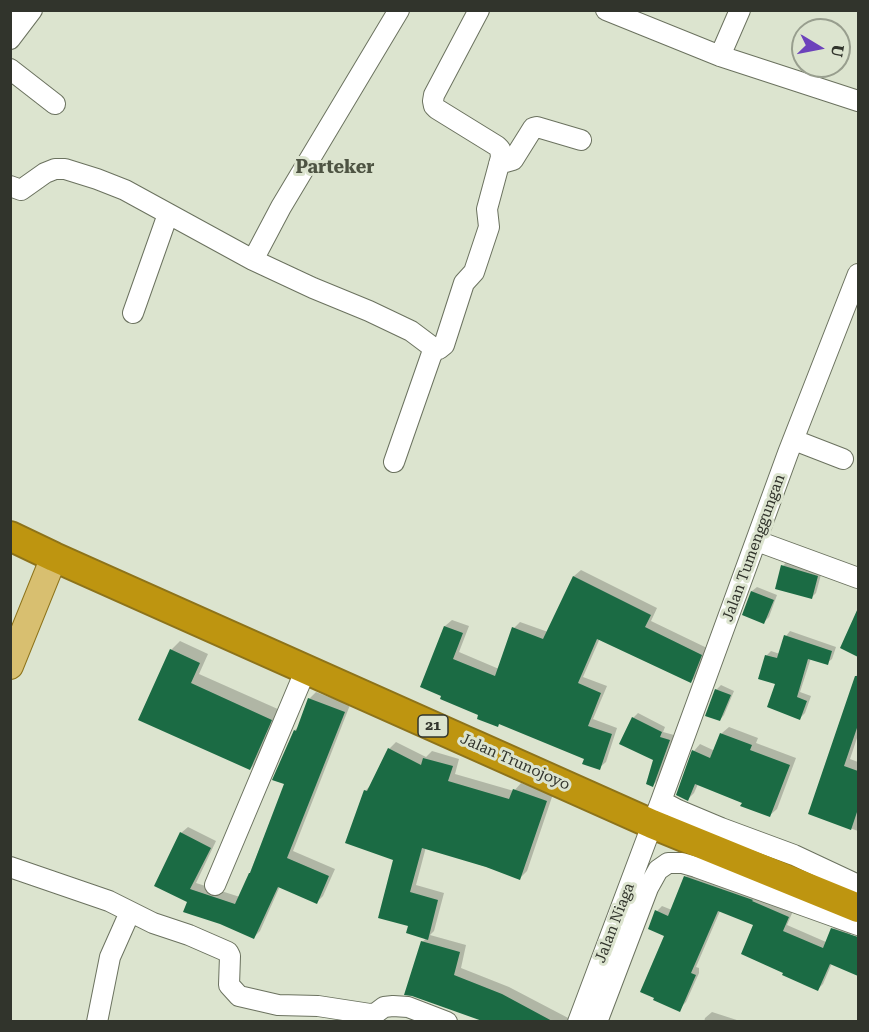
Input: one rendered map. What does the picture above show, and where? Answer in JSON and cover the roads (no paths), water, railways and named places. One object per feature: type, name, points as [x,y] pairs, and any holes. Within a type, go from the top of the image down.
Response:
[{"type":"highway","name":"Jalan Trunojoyo","points":[[10,536],[306,669],[657,813],[858,908]]},
{"type":"main road","points":[[10,666],[54,557]]},
{"type":"street","points":[[10,39],[32,10]]},
{"type":"street","points":[[253,260],[286,198],[399,10]]},
{"type":"street","points":[[10,186],[21,190],[45,173],[55,169],[65,169],[125,190],[253,260],[411,331],[435,349],[442,348],[464,283],[474,272],[489,227],[487,209],[501,157],[500,149],[437,109],[433,101],[479,10]]},
{"type":"street","points":[[606,10],[720,56],[858,101]]},
{"type":"street","points":[[720,56],[740,10]]},
{"type":"street","points":[[10,69],[55,104]]},
{"type":"street","points":[[499,164],[513,160],[533,128],[537,127],[581,140]]},
{"type":"street","points":[[133,313],[168,214]]},
{"type":"street","name":"Jalan Tumenggungan","points":[[657,813],[794,440],[858,274]]},
{"type":"street","points":[[394,462],[435,349]]},
{"type":"street","points":[[794,440],[843,459]]},
{"type":"street","points":[[757,541],[858,578]]},
{"type":"street","points":[[215,885],[306,669]]},
{"type":"street","points":[[657,813],[678,810],[794,855],[858,885]]},
{"type":"street","name":"Jalan Niaga","points":[[578,1022],[657,813]]},
{"type":"street","points":[[597,1022],[648,888],[658,870],[668,864],[682,863],[696,867],[858,925]]},
{"type":"street","points":[[10,867],[109,901],[153,923],[228,952],[231,956],[229,985],[239,996],[278,1005],[318,1005],[370,1014],[384,1007],[408,1007],[447,1022]]},
{"type":"street","points":[[101,1021],[110,957],[130,912]]},
{"type":"district","name":"Parteker","points":[[335,168]]}]
